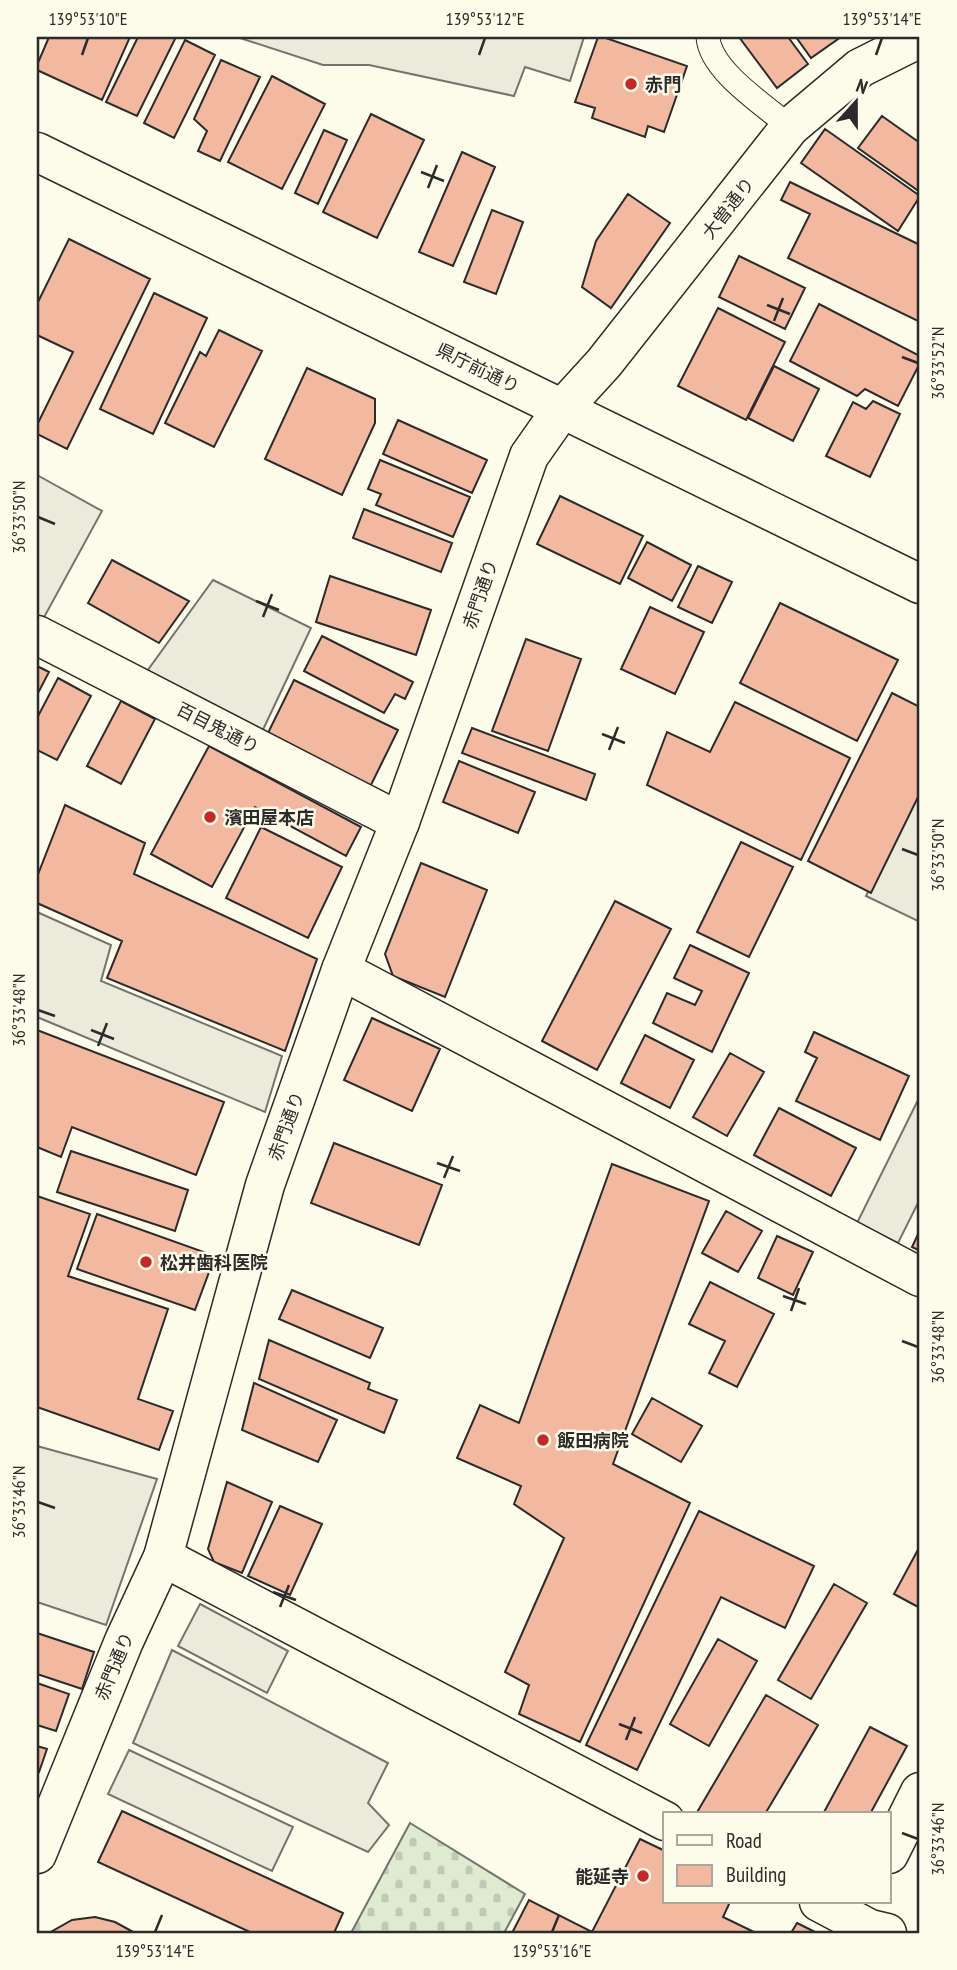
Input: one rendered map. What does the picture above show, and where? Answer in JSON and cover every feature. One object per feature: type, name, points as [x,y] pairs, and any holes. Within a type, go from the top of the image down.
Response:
[{"type":"street","name":"大曽通り","points":[[562,409],[613,353],[790,127],[860,68],[920,38]]},
{"type":"street","name":"県庁前通り","points":[[37,152],[920,584]]},
{"type":"street","name":"赤門通り","points":[[37,1854],[124,1641],[163,1557],[265,1185],[341,970],[400,822],[528,456],[562,409]]},
{"type":"street","name":"百目鬼通り","points":[[37,635],[400,822]]},
{"type":"street","points":[[341,970],[920,1276]]},
{"type":"street","points":[[163,1557],[663,1820]]},
{"type":"street","points":[[890,1852],[920,1792]]},
{"type":"street","points":[[824,1904],[874,1924]]},
{"type":"lane","points":[[708,37],[724,71],[790,127]]},
{"type":"green space","points":[[410,1823],[525,1894],[504,1933],[351,1933]]},
{"type":"shaded area","points":[[237,37],[584,37],[570,81],[525,67],[514,96],[369,65],[323,65]]},
{"type":"shaded area","points":[[37,475],[102,511],[42,621],[37,617]]},
{"type":"shaded area","points":[[213,580],[311,628],[260,736],[145,674]]},
{"type":"shaded area","points":[[920,786],[920,922],[866,896]]},
{"type":"shaded area","points":[[37,912],[111,945],[101,981],[282,1056],[265,1112],[37,1017]]},
{"type":"shaded area","points":[[920,1096],[920,1199],[898,1243],[857,1223]]},
{"type":"shaded area","points":[[37,1446],[157,1479],[106,1625],[37,1602]]},
{"type":"shaded area","points":[[200,1604],[288,1651],[267,1693],[178,1646]]},
{"type":"shaded area","points":[[172,1650],[388,1763],[368,1803],[389,1825],[368,1852],[133,1743]]},
{"type":"shaded area","points":[[129,1750],[293,1827],[272,1871],[108,1794]]},
{"type":"building","points":[[49,37],[130,37],[102,100],[37,70]]},
{"type":"building","points":[[138,37],[176,37],[137,116],[106,102]]},
{"type":"building","name":"赤門","points":[[598,37],[687,66],[664,132],[648,126],[645,137],[592,118],[595,108],[575,102]]},
{"type":"building","points":[[739,37],[788,37],[808,64],[777,88]]},
{"type":"building","points":[[796,37],[836,37],[838,39],[811,58]]},
{"type":"building","points":[[185,40],[215,55],[174,138],[144,123]]},
{"type":"building","points":[[221,60],[260,77],[220,161],[198,151],[207,131],[194,119]]},
{"type":"building","points":[[272,76],[325,104],[282,189],[228,162]]},
{"type":"building","points":[[371,114],[424,140],[377,238],[323,212]]},
{"type":"building","points":[[882,116],[920,143],[920,192],[858,148]]},
{"type":"building","points":[[825,129],[920,196],[898,231],[801,163]]},
{"type":"building","points":[[324,130],[347,140],[318,204],[295,193]]},
{"type":"building","points":[[462,152],[495,167],[453,266],[419,252]]},
{"type":"building","points":[[790,182],[920,245],[920,322],[788,258],[810,214],[781,200]]},
{"type":"building","points":[[628,194],[670,223],[611,308],[582,287],[596,241]]},
{"type":"building","points":[[492,210],[523,222],[496,294],[464,282]]},
{"type":"building","points":[[69,239],[150,279],[67,449],[37,434],[37,425],[73,352],[37,335],[37,304]]},
{"type":"building","points":[[739,256],[805,288],[785,329],[719,297]]},
{"type":"building","points":[[154,293],[207,318],[153,434],[100,409]]},
{"type":"building","points":[[819,304],[920,356],[920,363],[898,406],[865,389],[857,396],[790,361]]},
{"type":"building","points":[[718,308],[785,342],[746,420],[678,386]]},
{"type":"building","points":[[219,330],[262,351],[214,447],[165,423],[200,352],[206,356]]},
{"type":"building","points":[[774,366],[819,389],[793,441],[748,418]]},
{"type":"building","points":[[307,368],[375,399],[375,423],[342,495],[265,459]]},
{"type":"building","points":[[873,401],[900,414],[870,477],[826,456],[853,402],[866,409]]},
{"type":"building","points":[[398,420],[487,460],[472,493],[383,454]]},
{"type":"building","points":[[380,460],[470,497],[453,537],[376,505],[381,494],[368,489]]},
{"type":"building","points":[[560,496],[643,536],[620,584],[537,544]]},
{"type":"building","points":[[364,509],[452,543],[441,572],[353,538]]},
{"type":"building","points":[[647,542],[691,565],[672,601],[628,578]]},
{"type":"building","points":[[112,560],[189,601],[159,643],[88,603]]},
{"type":"building","points":[[698,566],[732,582],[712,623],[678,607]]},
{"type":"building","points":[[330,576],[431,610],[416,655],[316,622]]},
{"type":"building","points":[[780,603],[898,660],[857,741],[740,683]]},
{"type":"building","points":[[650,607],[704,632],[675,694],[621,669]]},
{"type":"building","points":[[322,636],[413,682],[405,699],[395,694],[384,713],[304,671]]},
{"type":"building","points":[[526,639],[581,659],[548,751],[492,731]]},
{"type":"building","points":[[37,666],[49,672],[37,695]]},
{"type":"building","points":[[58,678],[91,696],[57,760],[37,750],[37,718]]},
{"type":"building","points":[[294,680],[398,730],[370,787],[266,737]]},
{"type":"building","points":[[892,693],[920,707],[920,793],[871,893],[808,861]]},
{"type":"building","points":[[121,701],[155,719],[121,784],[87,766]]},
{"type":"building","points":[[735,702],[850,758],[801,860],[647,785],[667,732],[710,752]]},
{"type":"building","points":[[472,728],[595,774],[586,800],[462,753]]},
{"type":"building","name":"濱田屋本店","points":[[209,746],[361,827],[346,856],[255,807],[212,887],[151,854]]},
{"type":"building","points":[[459,761],[535,792],[518,833],[443,802]]},
{"type":"building","points":[[65,805],[145,843],[134,874],[317,959],[285,1051],[107,978],[122,941],[37,903],[37,877]]},
{"type":"building","points":[[261,827],[342,867],[308,938],[226,898]]},
{"type":"building","points":[[741,842],[793,867],[749,957],[697,932]]},
{"type":"building","points":[[421,863],[487,890],[445,997],[393,976],[385,954]]},
{"type":"building","points":[[615,901],[671,929],[597,1070],[542,1041]]},
{"type":"building","points":[[690,945],[749,973],[712,1052],[653,1023],[667,993],[695,1005],[702,991],[674,978]]},
{"type":"building","points":[[372,1018],[440,1049],[412,1111],[344,1080]]},
{"type":"building","points":[[37,1030],[224,1102],[196,1175],[72,1127],[61,1157],[37,1147]]},
{"type":"building","points":[[814,1032],[909,1076],[880,1140],[796,1101],[817,1058],[805,1052]]},
{"type":"building","points":[[645,1035],[694,1060],[670,1108],[621,1083]]},
{"type":"building","points":[[730,1053],[764,1072],[727,1136],[693,1117]]},
{"type":"building","points":[[779,1108],[856,1148],[831,1196],[754,1155]]},
{"type":"building","points":[[334,1143],[442,1185],[419,1245],[311,1203]]},
{"type":"building","points":[[71,1151],[188,1190],[175,1231],[57,1192]]},
{"type":"building","name":"飯田病院","points":[[612,1164],[709,1201],[613,1464],[690,1503],[580,1742],[519,1714],[529,1685],[505,1672],[564,1538],[514,1504],[521,1486],[457,1458],[480,1405],[519,1423]]},
{"type":"building","points":[[37,1196],[90,1214],[68,1276],[168,1309],[138,1399],[173,1411],[159,1450],[37,1407]]},
{"type":"building","points":[[726,1211],[762,1231],[738,1272],[702,1253]]},
{"type":"building","name":"松井歯科医院","points":[[97,1214],[215,1256],[195,1310],[77,1269]]},
{"type":"building","points":[[920,1230],[920,1251],[912,1247]]},
{"type":"building","points":[[777,1236],[813,1252],[793,1295],[758,1278]]},
{"type":"building","points":[[710,1282],[774,1314],[737,1387],[709,1373],[725,1341],[689,1324]]},
{"type":"building","points":[[292,1290],[383,1328],[370,1358],[279,1319]]},
{"type":"building","points":[[269,1340],[370,1383],[368,1389],[397,1400],[384,1433],[259,1379]]},
{"type":"building","points":[[254,1383],[337,1420],[318,1462],[242,1430]]},
{"type":"building","points":[[652,1398],[702,1426],[681,1462],[632,1434]]},
{"type":"building","points":[[227,1482],[272,1502],[242,1573],[214,1562],[208,1549]]},
{"type":"building","points":[[280,1506],[322,1524],[290,1595],[248,1576]]},
{"type":"building","points":[[699,1511],[814,1566],[785,1628],[721,1597],[637,1770],[586,1745]]},
{"type":"building","points":[[920,1546],[920,1608],[894,1594]]},
{"type":"building","points":[[834,1584],[867,1603],[811,1699],[778,1680]]},
{"type":"building","points":[[37,1633],[94,1652],[82,1689],[37,1674]]},
{"type":"building","points":[[718,1639],[757,1661],[709,1746],[670,1724]]},
{"type":"building","points":[[37,1683],[69,1694],[56,1731],[37,1725]]},
{"type":"building","points":[[766,1695],[818,1725],[766,1812],[697,1812]]},
{"type":"building","points":[[870,1727],[907,1746],[871,1812],[824,1812]]},
{"type":"building","points":[[37,1746],[47,1749],[39,1772],[37,1771]]},
{"type":"building","points":[[122,1811],[343,1913],[334,1933],[252,1933],[98,1862]]},
{"type":"building","name":"能延寺","points":[[640,1839],[663,1850],[663,1904],[729,1904],[723,1917],[756,1933],[512,1933],[529,1900],[592,1932]]},
{"type":"building","points":[[95,1917],[115,1922],[135,1933],[49,1933],[72,1920]]},
{"type":"building","points":[[797,1923],[817,1933],[791,1933]]},
{"type":"place","name":"赤門","points":[[631,84]]},
{"type":"place","name":"濱田屋本店","points":[[210,817]]},
{"type":"place","name":"松井歯科医院","points":[[146,1262]]},
{"type":"place","name":"飯田病院","points":[[543,1440]]},
{"type":"place","name":"能延寺","points":[[643,1876]]}]
